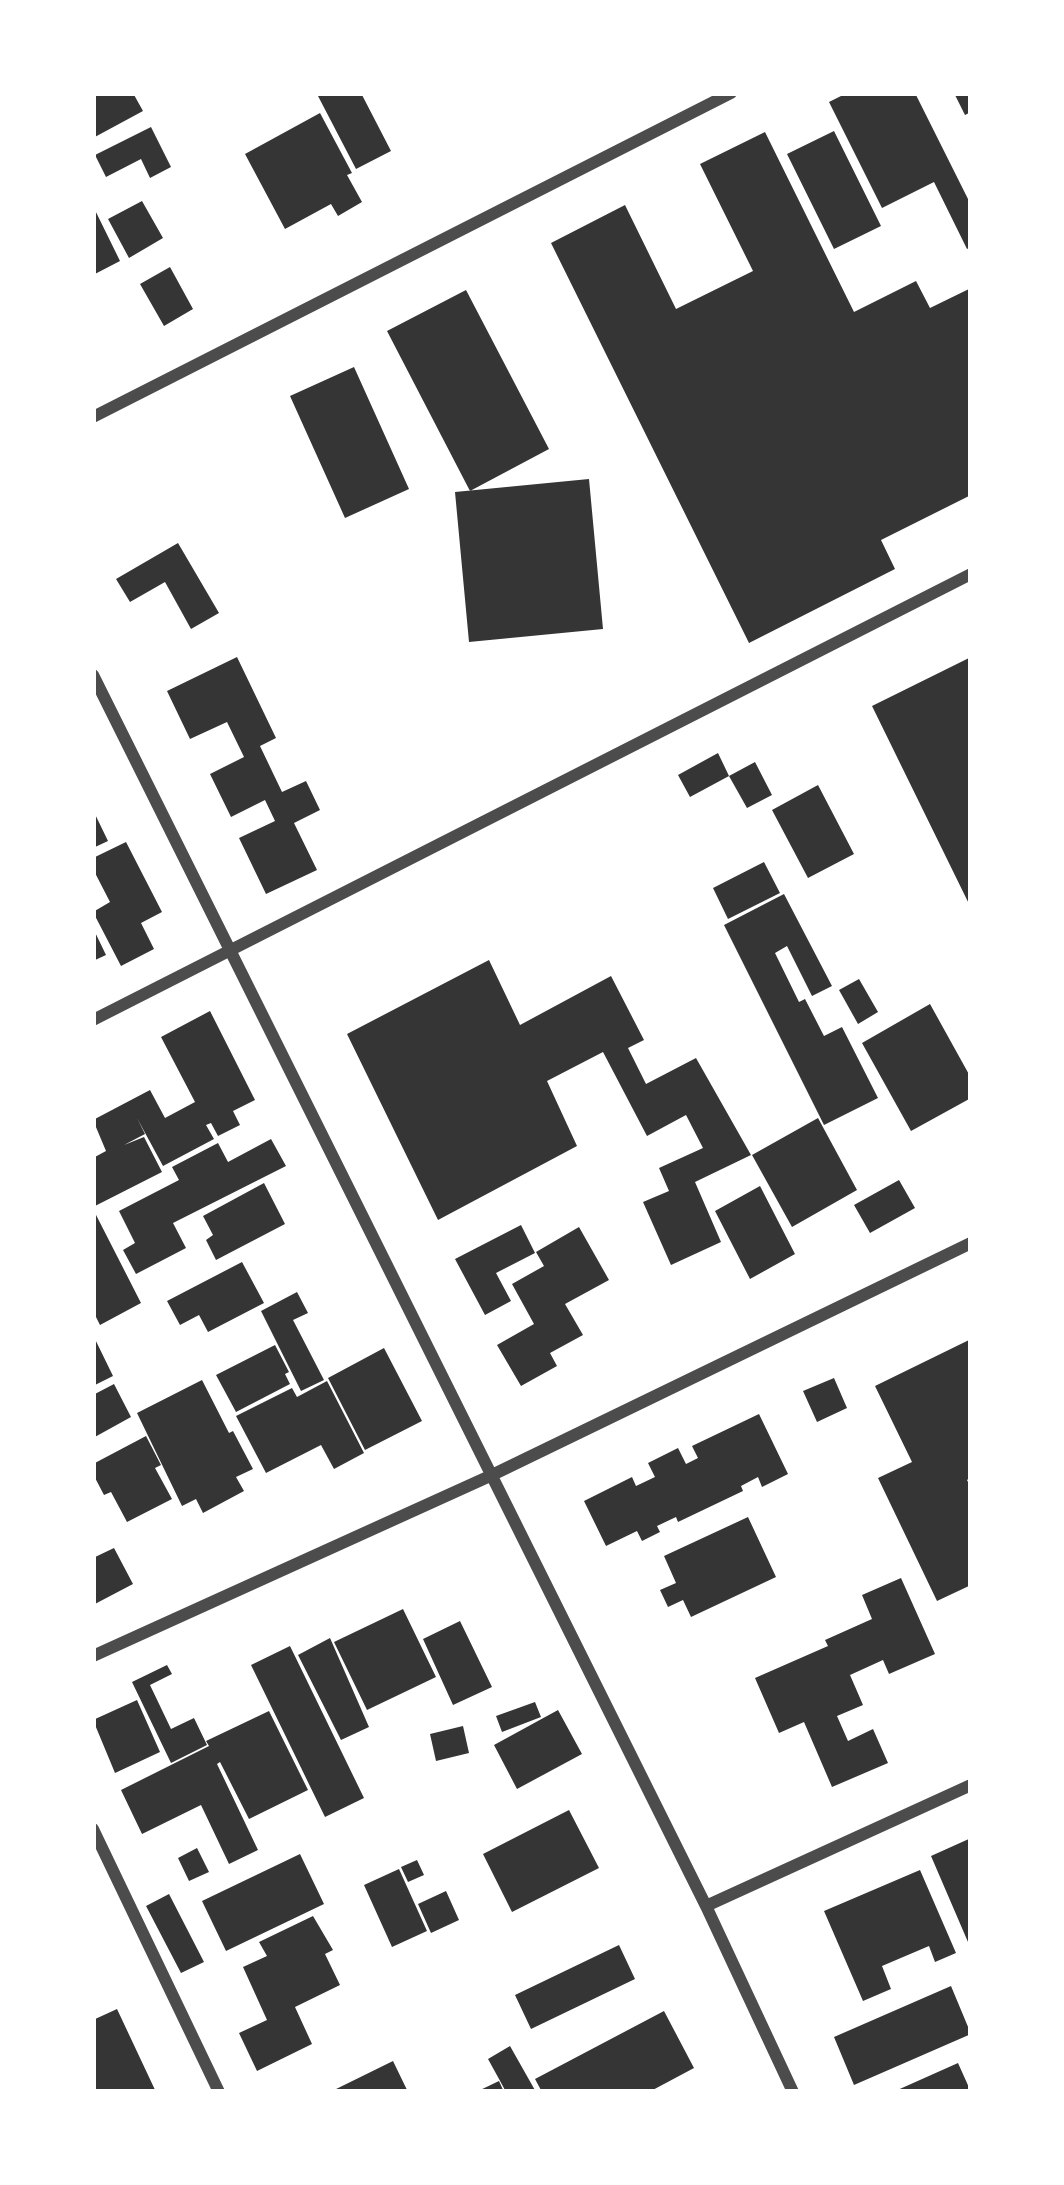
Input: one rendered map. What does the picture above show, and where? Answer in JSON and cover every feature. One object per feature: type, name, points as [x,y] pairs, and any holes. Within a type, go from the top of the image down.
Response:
[{"type":"street","points":[[93,417],[731,93]]},
{"type":"street","points":[[93,1020],[971,574]]},
{"type":"street","points":[[93,675],[706,1906],[793,2092]]},
{"type":"street","points":[[93,1656],[490,1476],[971,1243]]},
{"type":"street","points":[[706,1906],[971,1785]]},
{"type":"street","points":[[93,1829],[219,2092]]},
{"type":"building","points":[[93,93],[133,93],[143,111],[93,138]]},
{"type":"building","points":[[361,93],[391,151],[356,169],[318,96]]},
{"type":"building","points":[[847,93],[915,93],[971,205],[971,247],[967,249],[934,182],[882,208],[829,102]]},
{"type":"building","points":[[954,93],[971,93],[971,112],[965,115]]},
{"type":"building","points":[[320,113],[362,202],[338,216],[331,204],[285,229],[245,154]]},
{"type":"building","points":[[151,127],[171,167],[150,178],[141,159],[106,177],[95,155]]},
{"type":"building","points":[[834,131],[881,226],[834,249],[787,154]]},
{"type":"building","points":[[765,132],[854,312],[916,281],[930,308],[971,288],[971,495],[881,540],[895,569],[749,643],[551,243],[625,205],[676,309],[753,271],[700,164]]},
{"type":"building","points":[[142,201],[163,238],[129,258],[108,219]]},
{"type":"building","points":[[93,206],[120,261],[93,275]]},
{"type":"building","points":[[170,267],[193,309],[164,326],[140,284]]},
{"type":"building","points":[[466,290],[549,449],[470,491],[387,331]]},
{"type":"building","points":[[354,367],[409,489],[345,518],[290,396]]},
{"type":"building","points":[[589,479],[603,629],[469,642],[455,492]]},
{"type":"building","points":[[178,543],[219,613],[191,629],[165,582],[130,602],[116,579]]},
{"type":"building","points":[[237,657],[276,738],[260,746],[282,792],[306,781],[320,810],[294,823],[317,870],[266,894],[239,838],[275,821],[265,800],[231,817],[210,774],[244,757],[227,722],[190,739],[167,691]]},
{"type":"building","points":[[971,657],[971,908],[872,706]]},
{"type":"building","points":[[718,753],[729,776],[690,797],[678,775]]},
{"type":"building","points":[[755,762],[772,795],[747,808],[729,776]]},
{"type":"building","points":[[818,785],[854,854],[808,878],[772,810]]},
{"type":"building","points":[[93,810],[108,841],[93,848]]},
{"type":"building","points":[[126,842],[162,912],[141,923],[154,949],[121,966],[93,912],[110,902],[93,869],[93,858]]},
{"type":"building","points":[[764,862],[780,893],[728,919],[713,888]]},
{"type":"building","points":[[784,894],[832,986],[812,996],[787,946],[775,953],[799,1002],[805,999],[824,1036],[842,1027],[878,1098],[824,1125],[724,925]]},
{"type":"building","points":[[93,928],[106,955],[93,961]]},
{"type":"building","points":[[489,960],[520,1025],[611,976],[644,1040],[628,1048],[646,1084],[696,1058],[751,1155],[695,1182],[721,1242],[671,1265],[643,1202],[669,1191],[659,1168],[703,1148],[686,1115],[647,1136],[603,1052],[547,1081],[577,1146],[438,1220],[347,1034]]},
{"type":"building","points":[[859,979],[878,1012],[858,1024],[839,990]]},
{"type":"building","points":[[930,1004],[971,1078],[971,1098],[911,1131],[862,1043]]},
{"type":"building","points":[[210,1011],[255,1100],[233,1111],[240,1125],[218,1136],[211,1123],[206,1125],[214,1139],[163,1166],[137,1118],[145,1134],[124,1145],[144,1137],[162,1172],[95,1206],[93,1158],[106,1151],[93,1120],[150,1090],[165,1118],[195,1102],[161,1037]]},
{"type":"building","points":[[818,1118],[857,1190],[792,1227],[752,1155]]},
{"type":"building","points":[[271,1139],[286,1166],[173,1223],[186,1248],[136,1274],[123,1250],[135,1243],[119,1211],[179,1180],[172,1167],[218,1143],[228,1162]]},
{"type":"building","points":[[899,1180],[915,1208],[870,1233],[854,1205]]},
{"type":"building","points":[[264,1183],[285,1224],[216,1260],[206,1240],[213,1235],[203,1216]]},
{"type":"building","points":[[760,1186],[795,1254],[750,1279],[715,1211]]},
{"type":"building","points":[[93,1209],[141,1303],[100,1325],[93,1311]]},
{"type":"building","points":[[521,1225],[535,1253],[496,1273],[511,1301],[485,1315],[455,1259]]},
{"type":"building","points":[[579,1227],[609,1280],[565,1304],[583,1335],[550,1353],[557,1366],[521,1386],[497,1345],[534,1324],[512,1284],[544,1266],[536,1252]]},
{"type":"building","points":[[242,1262],[264,1303],[208,1332],[199,1315],[180,1325],[167,1301]]},
{"type":"building","points":[[297,1292],[308,1313],[293,1320],[324,1380],[301,1391],[261,1311]]},
{"type":"building","points":[[93,1335],[113,1376],[93,1386]]},
{"type":"building","points":[[969,1340],[971,1585],[937,1601],[878,1478],[912,1462],[875,1386]]},
{"type":"building","points":[[275,1345],[290,1384],[236,1412],[216,1375]]},
{"type":"building","points":[[384,1348],[422,1421],[365,1450],[328,1378]]},
{"type":"building","points":[[834,1378],[847,1408],[817,1422],[803,1391]]},
{"type":"building","points":[[202,1380],[253,1469],[236,1477],[244,1491],[203,1513],[196,1499],[182,1506],[137,1413]]},
{"type":"building","points":[[327,1381],[364,1453],[334,1469],[321,1445],[266,1473],[236,1416],[292,1388],[297,1397]]},
{"type":"building","points":[[114,1384],[131,1417],[93,1438],[93,1395]]},
{"type":"building","points":[[759,1414],[788,1474],[762,1487],[758,1477],[741,1486],[743,1491],[678,1522],[676,1517],[657,1526],[660,1532],[642,1541],[637,1531],[606,1546],[584,1501],[632,1477],[636,1486],[655,1477],[648,1463],[678,1448],[686,1464],[698,1458],[692,1446]]},
{"type":"building","points":[[146,1436],[161,1465],[155,1468],[172,1499],[127,1522],[111,1492],[104,1495],[93,1464]]},
{"type":"building","points":[[748,1517],[776,1577],[691,1617],[683,1600],[668,1607],[660,1590],[676,1583],[664,1556]]},
{"type":"building","points":[[114,1548],[133,1584],[93,1605],[93,1558]]},
{"type":"building","points":[[901,1578],[935,1654],[889,1674],[883,1660],[850,1675],[863,1705],[837,1716],[848,1741],[873,1729],[888,1763],[832,1787],[804,1722],[779,1733],[755,1678],[828,1646],[825,1640],[872,1619],[862,1595]]},
{"type":"building","points":[[403,1609],[436,1677],[367,1710],[334,1642]]},
{"type":"building","points":[[460,1621],[492,1687],[453,1705],[423,1639]]},
{"type":"building","points":[[330,1638],[369,1727],[341,1740],[298,1655]]},
{"type":"building","points":[[290,1646],[364,1798],[325,1817],[251,1665]]},
{"type":"building","points":[[167,1665],[172,1674],[150,1685],[171,1729],[194,1718],[207,1745],[171,1763],[132,1682]]},
{"type":"building","points":[[137,1700],[160,1752],[115,1773],[93,1720]]},
{"type":"building","points":[[535,1702],[541,1717],[502,1732],[496,1716]]},
{"type":"building","points":[[558,1710],[582,1754],[517,1789],[494,1745]]},
{"type":"building","points":[[269,1711],[308,1790],[249,1819],[220,1762],[217,1764],[258,1850],[229,1864],[201,1805],[142,1834],[121,1790]]},
{"type":"building","points":[[463,1726],[469,1753],[436,1761],[430,1734]]},
{"type":"building","points":[[569,1810],[599,1868],[512,1912],[483,1854]]},
{"type":"building","points":[[971,1838],[971,1949],[931,1856]]},
{"type":"building","points":[[197,1848],[209,1872],[189,1881],[178,1858]]},
{"type":"building","points":[[300,1854],[324,1904],[226,1951],[202,1901]]},
{"type":"building","points":[[417,1860],[424,1875],[408,1882],[401,1867]]},
{"type":"building","points":[[399,1869],[427,1931],[392,1947],[364,1885]]},
{"type":"building","points":[[920,1870],[956,1953],[935,1962],[929,1946],[882,1966],[891,1989],[863,2001],[824,1911]]},
{"type":"building","points":[[446,1891],[459,1920],[431,1933],[418,1904]]},
{"type":"building","points":[[169,1894],[204,1962],[181,1973],[146,1906]]},
{"type":"building","points":[[313,1916],[333,1950],[325,1954],[340,1985],[295,2007],[312,2044],[257,2071],[239,2033],[267,2020],[243,1967],[267,1956],[259,1942]]},
{"type":"building","points":[[619,1945],[635,1979],[531,2029],[515,1995]]},
{"type":"building","points":[[951,1986],[971,2034],[854,2085],[834,2037]]},
{"type":"building","points":[[117,2009],[156,2092],[93,2092],[93,2020]]},
{"type":"building","points":[[664,2011],[694,2068],[649,2092],[542,2092],[535,2079]]},
{"type":"building","points":[[510,2046],[536,2092],[506,2092],[488,2059]]},
{"type":"building","points":[[393,2061],[408,2092],[330,2092]]},
{"type":"building","points":[[958,2063],[971,2092],[893,2092]]},
{"type":"building","points":[[499,2081],[504,2092],[476,2092]]}]
